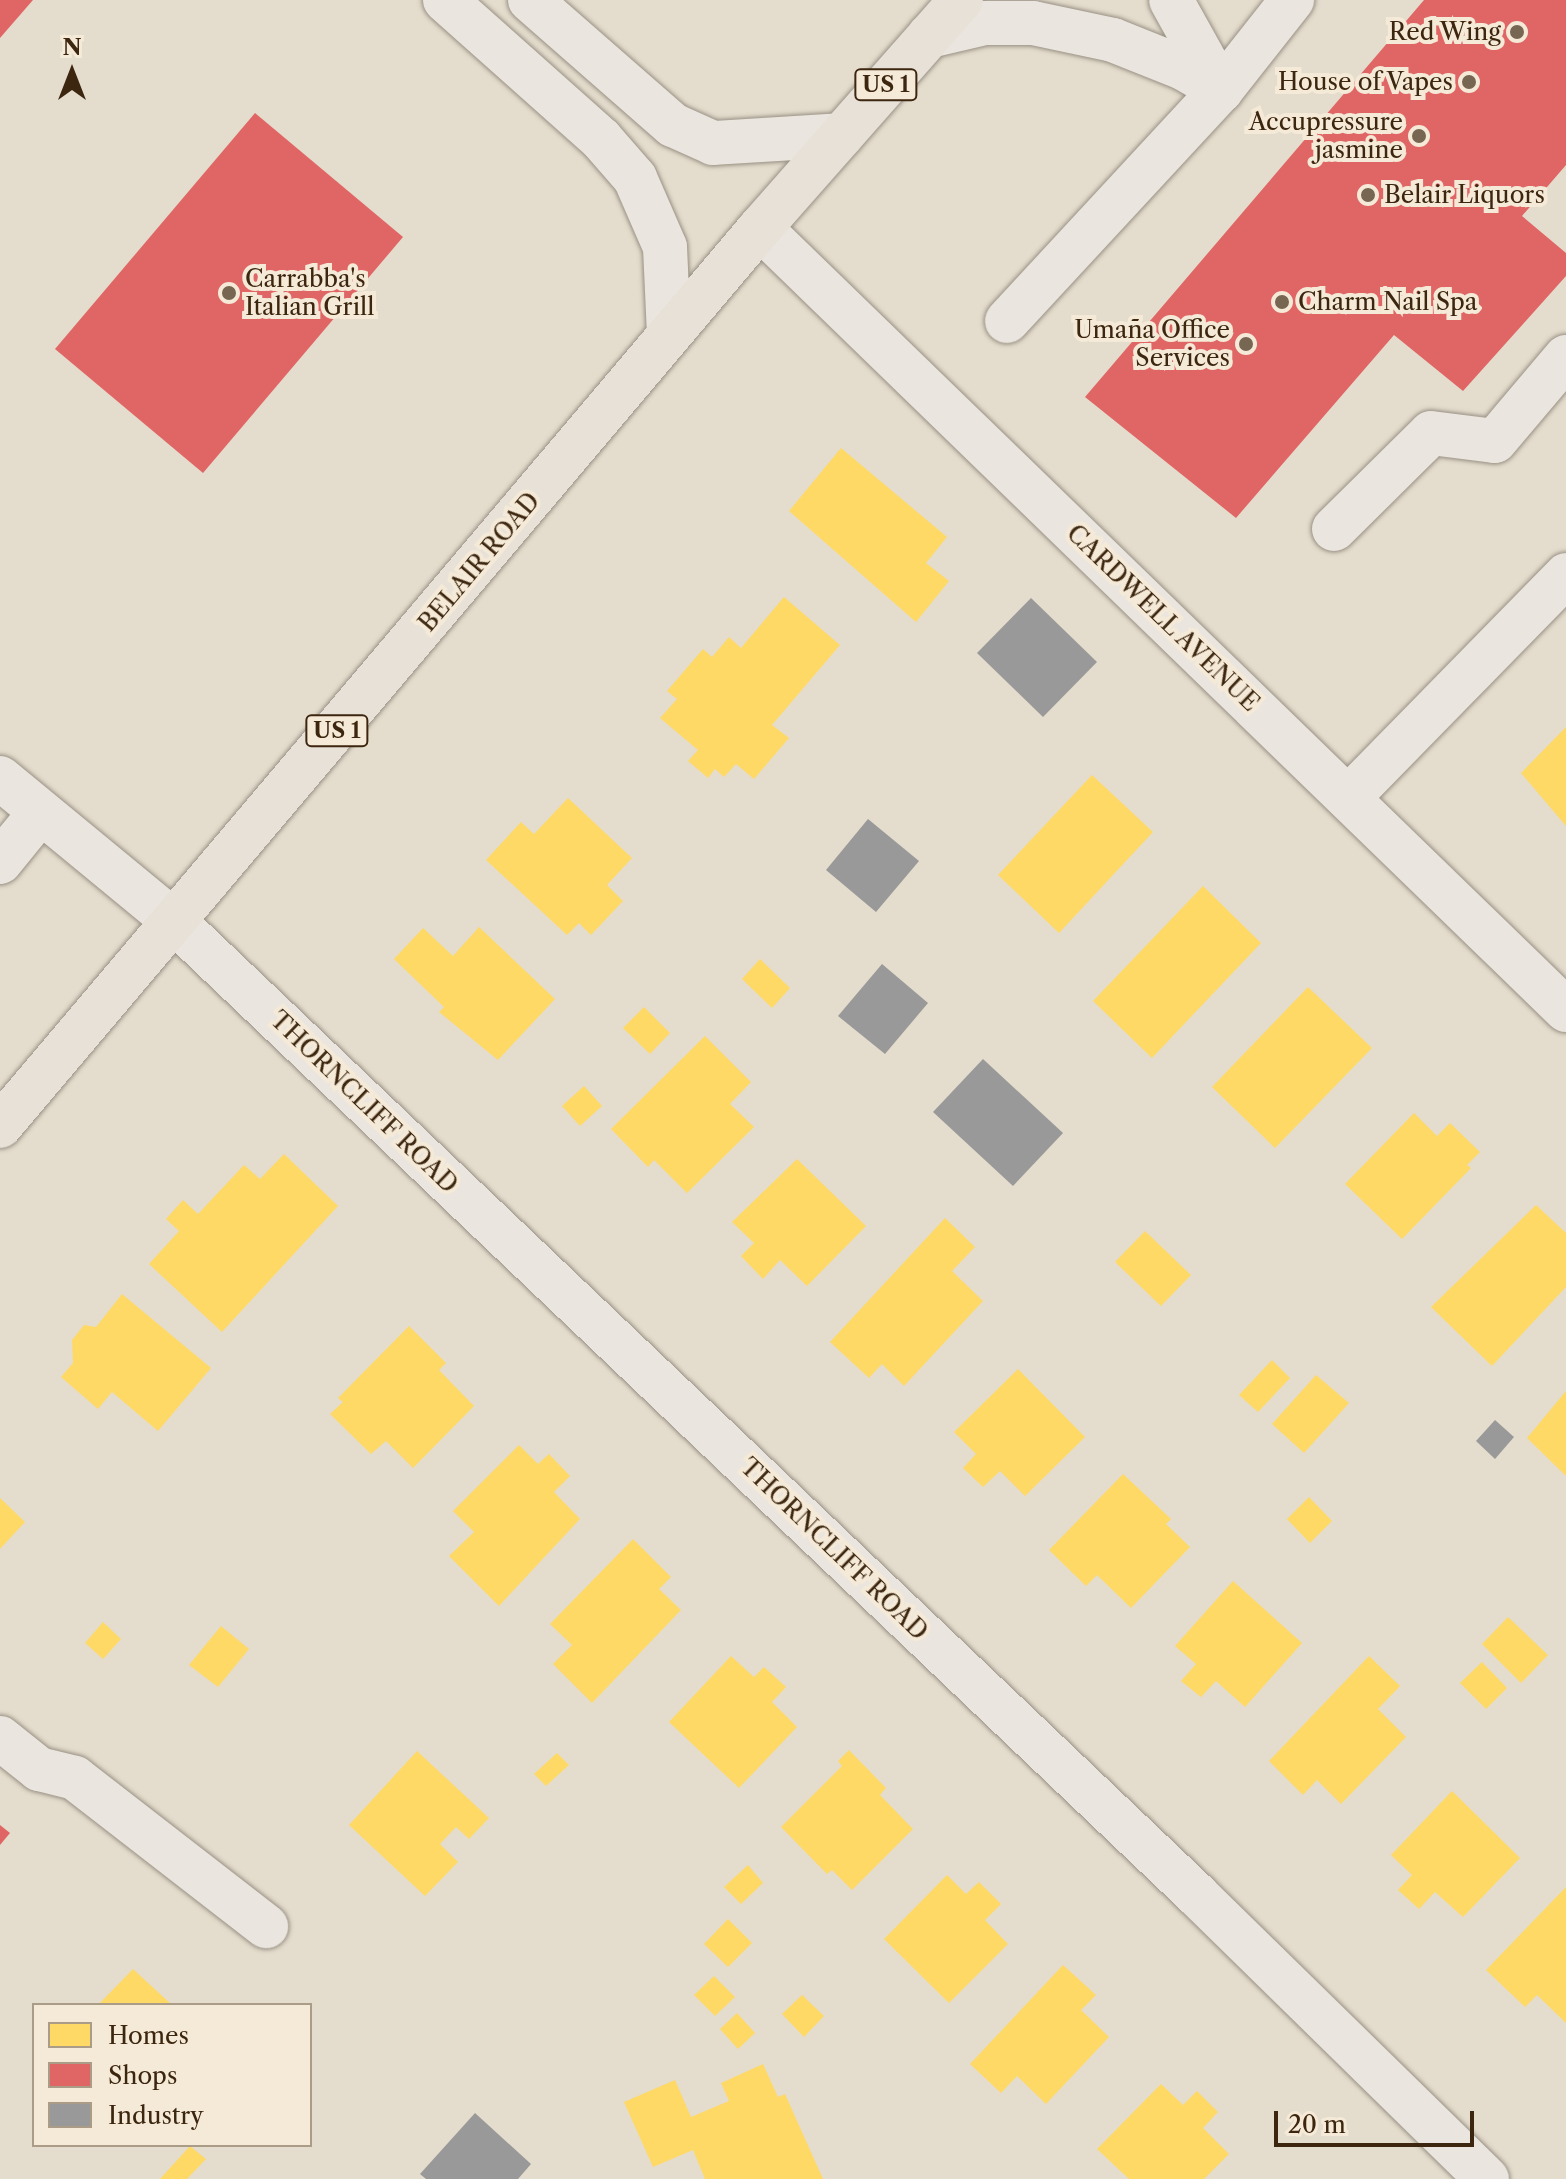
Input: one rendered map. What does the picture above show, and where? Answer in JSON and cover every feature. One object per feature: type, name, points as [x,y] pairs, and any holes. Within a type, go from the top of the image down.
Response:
[{"type":"main road","name":"BELAIR ROAD","points":[[0,1126],[176,923],[669,334],[961,0]]},
{"type":"street","points":[[445,0],[601,139],[635,178],[665,247],[669,334]]},
{"type":"street","points":[[530,0],[673,125],[713,143],[842,135]]},
{"type":"street","points":[[1171,0],[1221,90]]},
{"type":"street","points":[[1007,321],[1221,90],[1292,0]]},
{"type":"street","points":[[929,36],[985,23],[1033,23],[1113,40],[1183,68],[1221,90]]},
{"type":"street","name":"CARDWELL AVENUE","points":[[760,228],[1566,1010]]},
{"type":"street","points":[[1334,529],[1431,433],[1495,441],[1558,384]]},
{"type":"street","points":[[1348,798],[1566,575]]},
{"type":"street","name":"THORNCLIFF ROAD","points":[[0,778],[176,923],[1197,1895],[1487,2179]]},
{"type":"street","points":[[0,862],[40,813]]},
{"type":"street","points":[[0,1738],[39,1769],[75,1778],[266,1926]]},
{"type":"building: Homes","points":[[841,448],[947,537],[926,563],[949,581],[916,622],[789,511]]},
{"type":"building: Homes","points":[[784,597],[840,645],[772,725],[789,738],[754,779],[736,764],[724,777],[715,769],[708,778],[688,761],[698,750],[660,718],[677,699],[667,691],[703,649],[712,657],[729,637],[741,648]]},
{"type":"building: Homes","points":[[1566,727],[1566,826],[1521,773]]},
{"type":"building: Homes","points":[[1092,775],[1153,832],[1059,933],[998,875]]},
{"type":"building: Homes","points":[[568,798],[632,858],[607,885],[623,901],[591,935],[579,923],[567,935],[486,860],[521,822],[534,834]]},
{"type":"building: Homes","points":[[1203,886],[1261,943],[1152,1058],[1093,1001]]},
{"type":"building: Homes","points":[[479,927],[555,999],[498,1060],[439,1012],[444,1007],[394,959],[423,928],[453,956]]},
{"type":"building: Homes","points":[[760,959],[790,988],[772,1008],[742,979]]},
{"type":"building: Homes","points":[[1308,987],[1372,1048],[1275,1148],[1212,1087]]},
{"type":"building: Homes","points":[[644,1007],[670,1033],[650,1054],[623,1028]]},
{"type":"building: Homes","points":[[705,1036],[751,1082],[730,1104],[754,1127],[687,1193],[654,1160],[648,1167],[611,1129]]},
{"type":"building: Homes","points":[[584,1086],[602,1106],[580,1126],[562,1106]]},
{"type":"building: Homes","points":[[1414,1113],[1437,1136],[1450,1123],[1480,1152],[1467,1165],[1471,1168],[1402,1239],[1345,1184]]},
{"type":"building: Homes","points":[[284,1154],[338,1206],[222,1332],[149,1264],[179,1231],[166,1219],[183,1200],[198,1214],[244,1165],[260,1179]]},
{"type":"building: Homes","points":[[797,1159],[866,1226],[807,1286],[780,1260],[763,1279],[741,1256],[754,1243],[732,1222]]},
{"type":"building: Homes","points":[[1536,1205],[1566,1233],[1566,1287],[1492,1366],[1431,1307]]},
{"type":"building: Homes","points":[[945,1218],[975,1247],[952,1271],[983,1301],[904,1386],[882,1364],[869,1378],[830,1342]]},
{"type":"building: Homes","points":[[1145,1231],[1191,1275],[1161,1306],[1115,1262]]},
{"type":"building: Homes","points":[[122,1294],[211,1368],[158,1431],[112,1392],[98,1409],[61,1377],[73,1363],[72,1340],[84,1325],[96,1327]]},
{"type":"building: Homes","points":[[409,1326],[446,1363],[439,1370],[474,1406],[413,1468],[386,1441],[371,1454],[330,1414],[343,1402],[338,1398]]},
{"type":"building: Homes","points":[[1272,1360],[1290,1378],[1258,1412],[1239,1395]]},
{"type":"building: Homes","points":[[1018,1369],[1085,1437],[1025,1496],[1000,1471],[983,1487],[963,1468],[976,1454],[954,1432]]},
{"type":"building: Homes","points":[[1316,1375],[1349,1403],[1304,1453],[1272,1424]]},
{"type":"building: Homes","points":[[1566,1391],[1566,1476],[1527,1438]]},
{"type":"building: Homes","points":[[519,1445],[538,1464],[549,1454],[570,1476],[554,1492],[580,1519],[499,1606],[449,1556],[474,1532],[453,1511]]},
{"type":"building: Homes","points":[[1123,1474],[1171,1519],[1166,1524],[1190,1547],[1131,1608],[1097,1575],[1086,1586],[1049,1550]]},
{"type":"building: Homes","points":[[1309,1497],[1332,1521],[1310,1543],[1287,1519]]},
{"type":"building: Homes","points":[[0,1498],[25,1522],[0,1549]]},
{"type":"building: Homes","points":[[633,1539],[671,1577],[659,1589],[681,1610],[592,1703],[553,1664],[572,1645],[550,1624]]},
{"type":"building: Homes","points":[[1233,1581],[1302,1643],[1245,1707],[1216,1681],[1201,1697],[1181,1681],[1196,1664],[1175,1646]]},
{"type":"building: Homes","points":[[1508,1617],[1548,1655],[1521,1683],[1482,1644]]},
{"type":"building: Homes","points":[[103,1622],[121,1639],[103,1659],[85,1643]]},
{"type":"building: Homes","points":[[221,1626],[249,1649],[218,1687],[189,1665]]},
{"type":"building: Homes","points":[[731,1656],[754,1677],[764,1667],[786,1687],[772,1702],[797,1727],[739,1788],[669,1722]]},
{"type":"building: Homes","points":[[1369,1656],[1400,1686],[1378,1709],[1406,1737],[1341,1804],[1317,1780],[1303,1795],[1269,1761]]},
{"type":"building: Homes","points":[[1482,1662],[1507,1688],[1486,1709],[1460,1683]]},
{"type":"building: Homes","points":[[849,1750],[886,1788],[880,1795],[913,1829],[852,1890],[832,1870],[827,1874],[781,1827],[842,1766],[838,1761]]},
{"type":"building: Homes","points":[[417,1751],[489,1818],[469,1839],[456,1827],[440,1844],[458,1862],[425,1896],[349,1825]]},
{"type":"building: Homes","points":[[557,1753],[569,1765],[546,1786],[534,1774]]},
{"type":"building: Homes","points":[[1452,1791],[1520,1858],[1463,1917],[1435,1892],[1419,1909],[1398,1890],[1412,1875],[1391,1855]]},
{"type":"building: Homes","points":[[748,1865],[763,1883],[741,1904],[724,1887]]},
{"type":"building: Homes","points":[[947,1875],[966,1894],[979,1882],[1001,1904],[985,1920],[1008,1944],[949,2003],[884,1939]]},
{"type":"building: Homes","points":[[1566,1887],[1566,2023],[1537,1995],[1525,2007],[1486,1970]]},
{"type":"building: Homes","points":[[728,1919],[752,1943],[728,1967],[704,1944]]},
{"type":"building: Homes","points":[[1063,1965],[1096,1995],[1081,2010],[1109,2037],[1046,2104],[1017,2076],[1001,2093],[970,2064]]},
{"type":"building: Homes","points":[[133,1969],[170,2003],[100,2003]]},
{"type":"building: Homes","points":[[714,1976],[735,1997],[715,2016],[694,1995]]},
{"type":"building: Homes","points":[[802,1995],[824,2016],[804,2037],[782,2014]]},
{"type":"building: Homes","points":[[737,2013],[755,2033],[738,2049],[720,2029]]},
{"type":"building: Homes","points":[[763,2064],[778,2097],[785,2094],[823,2179],[705,2179],[693,2150],[653,2167],[624,2102],[675,2080],[691,2117],[729,2101],[721,2083]]},
{"type":"building: Homes","points":[[1161,2084],[1183,2105],[1197,2091],[1218,2112],[1203,2128],[1229,2154],[1204,2179],[1129,2179],[1097,2149]]},
{"type":"building: Homes","points":[[189,2147],[206,2159],[187,2179],[160,2179]]},
{"type":"building: Shops","points":[[0,0],[33,0],[0,38]]},
{"type":"building: Shops","points":[[1424,0],[1566,0],[1566,165],[1522,216],[1566,253],[1566,276],[1463,391],[1394,335],[1236,518],[1085,397]]},
{"type":"building: Shops","name":"Carrabba's Italian Grill","points":[[255,113],[403,237],[203,473],[55,349]]},
{"type":"building: Shops","points":[[0,1825],[10,1833],[0,1845]]},
{"type":"building: Industry","points":[[1031,598],[1097,662],[1043,717],[977,653]]},
{"type":"building: Industry","points":[[868,819],[919,861],[876,912],[826,870]]},
{"type":"building: Industry","points":[[882,964],[928,1003],[885,1054],[838,1016]]},
{"type":"building: Industry","points":[[983,1059],[1063,1133],[1013,1186],[933,1112]]},
{"type":"building: Industry","points":[[1495,1420],[1514,1437],[1495,1459],[1476,1441]]},
{"type":"building: Industry","points":[[475,2113],[531,2164],[518,2179],[426,2179],[420,2174]]},
{"type":"place","name":"Red Wing","points":[[1517,32]]},
{"type":"place","name":"House of Vapes","points":[[1469,82]]},
{"type":"place","name":"Accupressure jasmine","points":[[1419,136]]},
{"type":"place","name":"Belair Liquors","points":[[1368,195]]},
{"type":"place","name":"Carrabba's Italian Grill","points":[[229,293]]},
{"type":"place","name":"Charm Nail Spa","points":[[1282,302]]},
{"type":"place","name":"Umaña Office Services","points":[[1246,344]]}]
